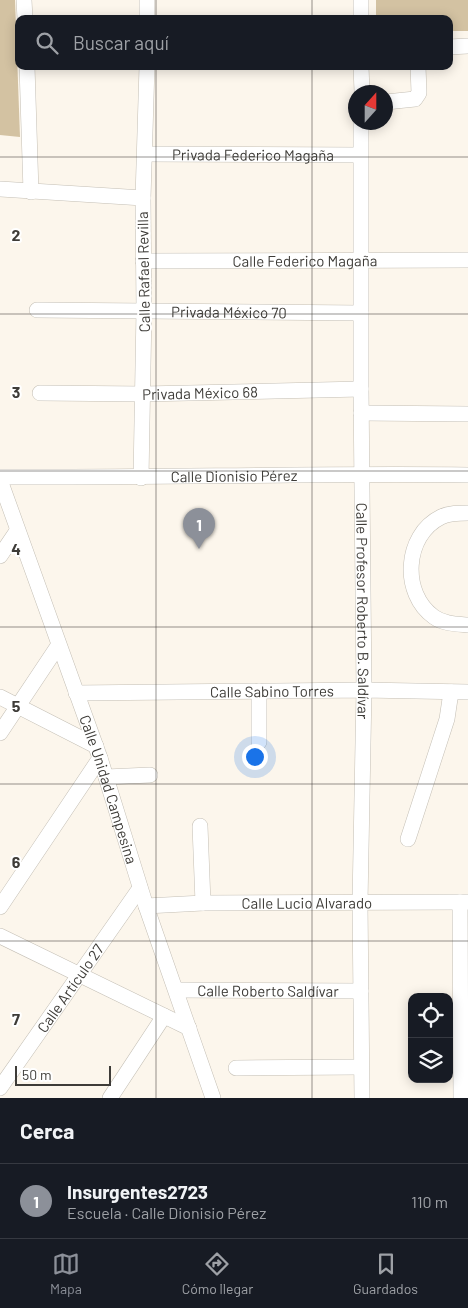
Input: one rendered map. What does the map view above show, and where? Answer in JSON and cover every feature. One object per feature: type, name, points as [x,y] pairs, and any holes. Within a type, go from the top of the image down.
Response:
[{"type":"street","points":[[24,0],[25,15]]},
{"type":"street","points":[[147,0],[147,15]]},
{"type":"street","points":[[361,0],[361,15]]},
{"type":"street","points":[[453,47],[468,46]]},
{"type":"street","points":[[27,70],[31,192]]},
{"type":"street","name":"Calle Rafael Revilla","points":[[141,478],[144,394],[142,198],[147,70]]},
{"type":"street","points":[[361,70],[362,85]]},
{"type":"street","points":[[393,102],[415,100],[419,92],[418,70]]},
{"type":"street","name":"Calle Profesor Roberto B. Saldívar","points":[[361,130],[361,474],[364,690],[360,903],[362,1098]]},
{"type":"street","name":"Privada Federico Magaña","points":[[145,154],[360,155]]},
{"type":"street","points":[[0,189],[142,198]]},
{"type":"street","name":"Calle Federico Magaña","points":[[143,260],[468,260]]},
{"type":"street","name":"Privada México 70","points":[[37,310],[362,313]]},
{"type":"street","name":"Privada México 68","points":[[40,393],[144,394],[361,389]]},
{"type":"street","points":[[361,412],[468,414]]},
{"type":"street","name":"Calle Dionisio Pérez","points":[[0,478],[141,478],[361,474],[468,475]]},
{"type":"street","name":"Calle Unidad Campesina","points":[[0,478],[17,532],[98,752],[140,888],[213,1098]]},
{"type":"street","points":[[468,513],[441,517],[418,538],[412,554],[412,586],[424,607],[435,618],[446,622],[468,625]]},
{"type":"street","points":[[0,556],[17,532]]},
{"type":"street","points":[[0,733],[58,646]]},
{"type":"street","name":"Calle Sabino Torres","points":[[76,693],[364,690],[468,692]]},
{"type":"street","points":[[259,691],[260,742]]},
{"type":"street","points":[[408,840],[447,719],[451,692]]},
{"type":"street","points":[[0,697],[98,752],[0,907]]},
{"type":"street","points":[[106,777],[150,775]]},
{"type":"street","points":[[200,826],[203,903]]},
{"type":"street","name":"Calle Artículo 27","points":[[0,1088],[140,888]]},
{"type":"street","points":[[460,1098],[464,902]]},
{"type":"street","name":"Calle Lucio Alvarado","points":[[146,906],[203,903],[464,902]]},
{"type":"street","points":[[0,936],[189,1028]]},
{"type":"street","name":"Calle Roberto Saldívar","points":[[177,990],[361,992]]},
{"type":"street","points":[[110,1098],[164,1016]]},
{"type":"street","points":[[236,1068],[361,1067]]},
{"type":"shaded area","points":[[0,0],[15,0],[15,70],[18,70],[20,137],[0,135]]},
{"type":"shaded area","points":[[376,0],[468,0],[468,31],[453,31],[453,15],[376,15]]},
{"type":"place","name":"Insurgentes2723","points":[[199,549]]}]
